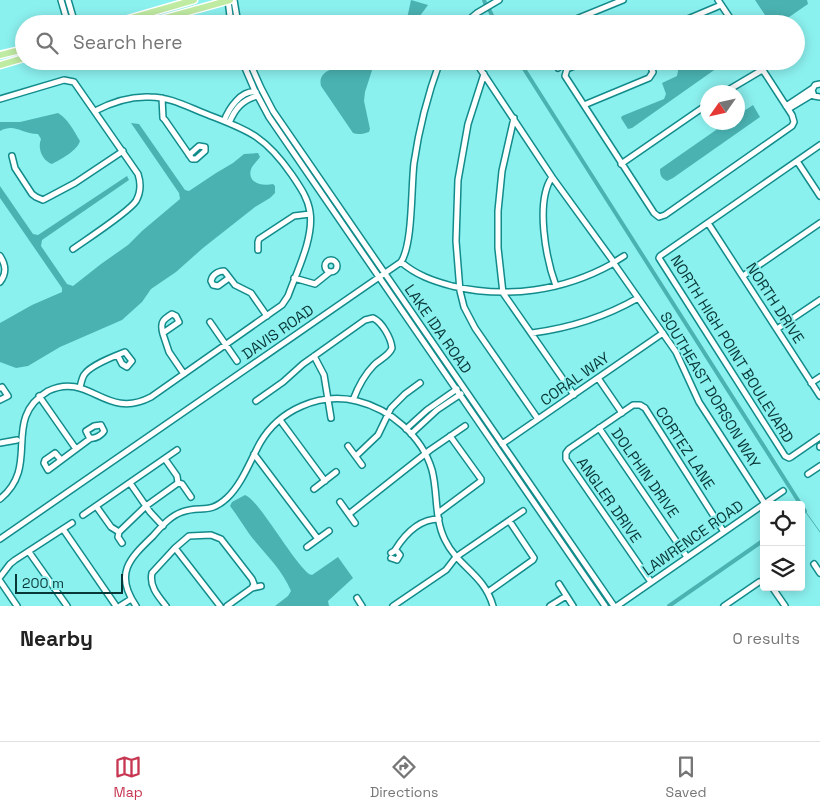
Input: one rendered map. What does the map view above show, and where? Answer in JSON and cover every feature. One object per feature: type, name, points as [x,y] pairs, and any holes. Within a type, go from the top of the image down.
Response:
[{"type":"main road","points":[[142,15],[194,0]]},
{"type":"main road","points":[[176,15],[229,0]]},
{"type":"main road","points":[[0,56],[15,52]]},
{"type":"main road","points":[[0,65],[15,61]]},
{"type":"street","points":[[61,0],[65,15]]},
{"type":"street","points":[[68,0],[72,15]]},
{"type":"street","points":[[229,0],[230,15]]},
{"type":"street","points":[[234,0],[236,15]]},
{"type":"street","points":[[475,15],[499,0]]},
{"type":"street","points":[[586,15],[620,1]]},
{"type":"street","points":[[694,15],[719,3],[728,15]]},
{"type":"street","name":"LAKE IDA ROAD","points":[[246,70],[269,117],[606,606]]},
{"type":"street","name":"LAKE IDA ROAD","points":[[253,70],[268,103],[615,606]]},
{"type":"street","points":[[437,70],[419,134],[412,184],[407,246],[401,262],[408,269],[422,276],[459,288],[503,292],[529,291],[556,286],[590,275],[624,256]]},
{"type":"street","name":"SOUTHEAST DORSON WAY","points":[[481,70],[552,177],[676,352],[700,402],[763,501]]},
{"type":"street","points":[[566,70],[565,76],[621,164],[657,216],[665,215],[792,126],[794,122],[787,108],[762,70],[737,85]]},
{"type":"street","points":[[584,105],[649,78],[652,76],[651,70]]},
{"type":"street","points":[[484,74],[468,124],[458,180],[456,242],[459,288],[464,307],[470,319],[538,420]]},
{"type":"street","points":[[0,99],[64,80],[76,83],[136,170],[140,181],[140,191],[133,204],[73,249]]},
{"type":"street","points":[[787,108],[813,91],[815,85],[820,84]]},
{"type":"street","points":[[813,91],[816,97],[820,97]]},
{"type":"street","points":[[227,122],[241,104],[256,94],[268,103]]},
{"type":"street","points":[[0,499],[10,489],[18,473],[17,429],[20,417],[27,407],[50,390],[62,386],[80,387],[108,401],[120,404],[133,403],[151,397],[286,301],[310,232],[310,214],[303,191],[276,153],[254,134],[162,98],[139,97],[123,100],[95,111]]},
{"type":"street","points":[[162,98],[163,118],[189,155]]},
{"type":"street","points":[[621,164],[700,110]]},
{"type":"street","points":[[514,118],[502,171],[498,211],[498,248],[503,292],[574,394]]},
{"type":"street","name":"NORTH HIGH POINT BOULEVARD","points":[[820,145],[660,256],[660,262],[784,456],[786,458],[791,457],[820,437]]},
{"type":"street","points":[[12,156],[16,168],[32,194],[43,200],[75,183],[123,151]]},
{"type":"street","points":[[797,161],[820,196]]},
{"type":"street","points":[[552,177],[549,181],[545,201],[544,237],[547,260],[556,286]]},
{"type":"street","points":[[315,185],[323,190],[327,190]]},
{"type":"street","points":[[258,250],[259,239],[292,217],[310,214]]},
{"type":"street","name":"NORTH DRIVE","points":[[708,222],[820,396]]},
{"type":"street","points":[[742,276],[820,223]]},
{"type":"street","points":[[0,256],[5,266],[4,275],[0,282]]},
{"type":"street","name":"DAVIS ROAD","points":[[0,540],[401,262]]},
{"type":"street","points":[[294,278],[315,284],[330,272]]},
{"type":"street","points":[[229,278],[237,287],[251,293],[267,316]]},
{"type":"street","points":[[532,334],[561,329],[589,321],[616,310],[638,298]]},
{"type":"street","points":[[777,329],[820,300]]},
{"type":"street","points":[[256,401],[283,382],[314,356],[366,320],[373,318],[379,322],[391,342],[391,351],[367,373],[353,400]]},
{"type":"street","points":[[210,322],[237,361]]},
{"type":"street","points":[[163,333],[170,352],[184,374]]},
{"type":"street","name":"CORAL WAY","points":[[502,444],[663,333]]},
{"type":"street","points":[[80,387],[86,374],[109,357],[118,356]]},
{"type":"street","points":[[314,356],[324,376],[331,418]]},
{"type":"street","points":[[811,383],[820,377]]},
{"type":"street","points":[[598,378],[622,412],[599,428]]},
{"type":"street","points":[[356,456],[378,435],[388,415],[398,401],[420,383]]},
{"type":"street","points":[[406,429],[427,410],[462,386]]},
{"type":"street","points":[[0,388],[2,387],[8,396],[0,400]]},
{"type":"street","points":[[411,434],[438,410],[465,391]]},
{"type":"street","points":[[40,396],[76,449]]},
{"type":"street","points":[[136,606],[125,584],[127,565],[134,554],[163,526],[180,513],[190,510],[209,509],[223,502],[236,488],[266,434],[280,420],[304,405],[328,399],[353,400],[372,406],[388,415],[411,434],[426,455],[432,470],[438,516],[444,539],[456,557],[478,577],[488,592],[493,606]]},
{"type":"street","name":"CORTEZ LANE","points":[[622,412],[632,405],[640,405],[650,416],[724,532]]},
{"type":"street","points":[[280,420],[324,481]]},
{"type":"street","points":[[348,514],[465,426]]},
{"type":"street","name":"ANGLER DRIVE","points":[[599,428],[569,449],[566,456],[567,461],[651,582]]},
{"type":"street","name":"DOLPHIN DRIVE","points":[[599,428],[688,557]]},
{"type":"street","points":[[392,554],[408,532],[438,516],[481,481],[450,436]]},
{"type":"street","points":[[61,460],[90,439]]},
{"type":"street","points":[[0,442],[17,440]]},
{"type":"street","points":[[348,446],[362,465]]},
{"type":"street","points":[[83,515],[177,450]]},
{"type":"street","points":[[254,454],[318,539]]},
{"type":"street","points":[[165,458],[177,476],[178,483]]},
{"type":"street","points":[[808,474],[820,466]]},
{"type":"street","points":[[314,489],[336,472]]},
{"type":"street","points":[[130,483],[163,526]]},
{"type":"street","points":[[178,483],[182,484],[191,497]]},
{"type":"street","points":[[122,543],[118,537],[119,532],[146,506],[178,483]]},
{"type":"street","name":"LAWRENCE ROAD","points":[[769,501],[783,491]]},
{"type":"street","points":[[340,502],[355,522]]},
{"type":"street","points":[[96,506],[111,527],[119,532]]},
{"type":"street","name":"LAWRENCE ROAD","points":[[615,606],[760,507]]},
{"type":"street","points":[[393,606],[446,570],[456,557],[523,511]]},
{"type":"street","points":[[0,577],[10,564],[72,522]]},
{"type":"street","points":[[488,592],[534,558],[510,522],[508,522]]},
{"type":"street","points":[[63,529],[116,606]]},
{"type":"street","points":[[307,547],[329,531]]},
{"type":"street","points":[[166,606],[152,584],[153,570],[185,539],[192,535],[214,535],[223,541],[252,579],[254,584],[252,588]]},
{"type":"street","points":[[176,548],[220,606]]},
{"type":"street","points":[[29,552],[67,606]]},
{"type":"street","points":[[814,564],[820,573]]},
{"type":"street","points":[[0,581],[17,606]]},
{"type":"street","points":[[724,606],[760,582]]},
{"type":"street","points":[[559,584],[573,606]]},
{"type":"street","points":[[227,606],[252,588],[261,586]]},
{"type":"street","points":[[775,591],[785,606]]},
{"type":"street","points":[[550,606],[566,596]]},
{"type":"street","points":[[357,598],[362,606]]},
{"type":"street","points":[[120,606],[131,599]]},
{"type":"water","points":[[411,0],[428,5],[421,15],[408,14]]},
{"type":"water","points":[[755,0],[807,0],[808,4],[792,15],[765,15]]},
{"type":"water","points":[[329,70],[372,70],[364,101],[369,132],[363,134],[353,133],[321,86],[322,76]]},
{"type":"water","points":[[714,70],[628,129],[621,118],[622,116],[664,99],[666,94],[662,83],[677,76],[678,71]]},
{"type":"water","points":[[753,105],[760,117],[745,128],[745,110]]},
{"type":"water","points":[[58,113],[68,122],[80,141],[72,151],[52,164],[42,154],[40,147],[41,139],[38,134],[14,128],[0,131],[0,122],[20,122]]},
{"type":"water","points":[[131,123],[139,124],[185,190],[189,191],[244,154],[258,153],[260,157],[250,172],[252,180],[264,185],[273,184],[275,186],[275,193],[203,248],[176,272],[151,289],[142,302],[122,320],[60,347],[28,366],[16,368],[0,362],[0,323],[32,305],[62,292],[62,288],[0,198],[0,186],[33,234],[38,235],[127,176],[129,180],[42,240],[41,246],[67,284],[73,286],[128,245],[180,199],[179,193]]},
{"type":"water","points":[[716,130],[741,130],[667,181],[662,177],[660,169]]},
{"type":"water","points":[[245,495],[258,507],[293,556],[309,574],[312,575],[338,557],[353,578],[328,601],[329,606],[275,606],[288,596],[291,591],[278,568],[250,535],[230,506],[232,502]]},
{"type":"waterway","points":[[489,9],[492,15]]},
{"type":"waterway","points":[[525,70],[798,501]]},
{"type":"waterway","points":[[805,511],[820,532]]},
{"type":"waterway","points":[[669,606],[760,543]]}]
